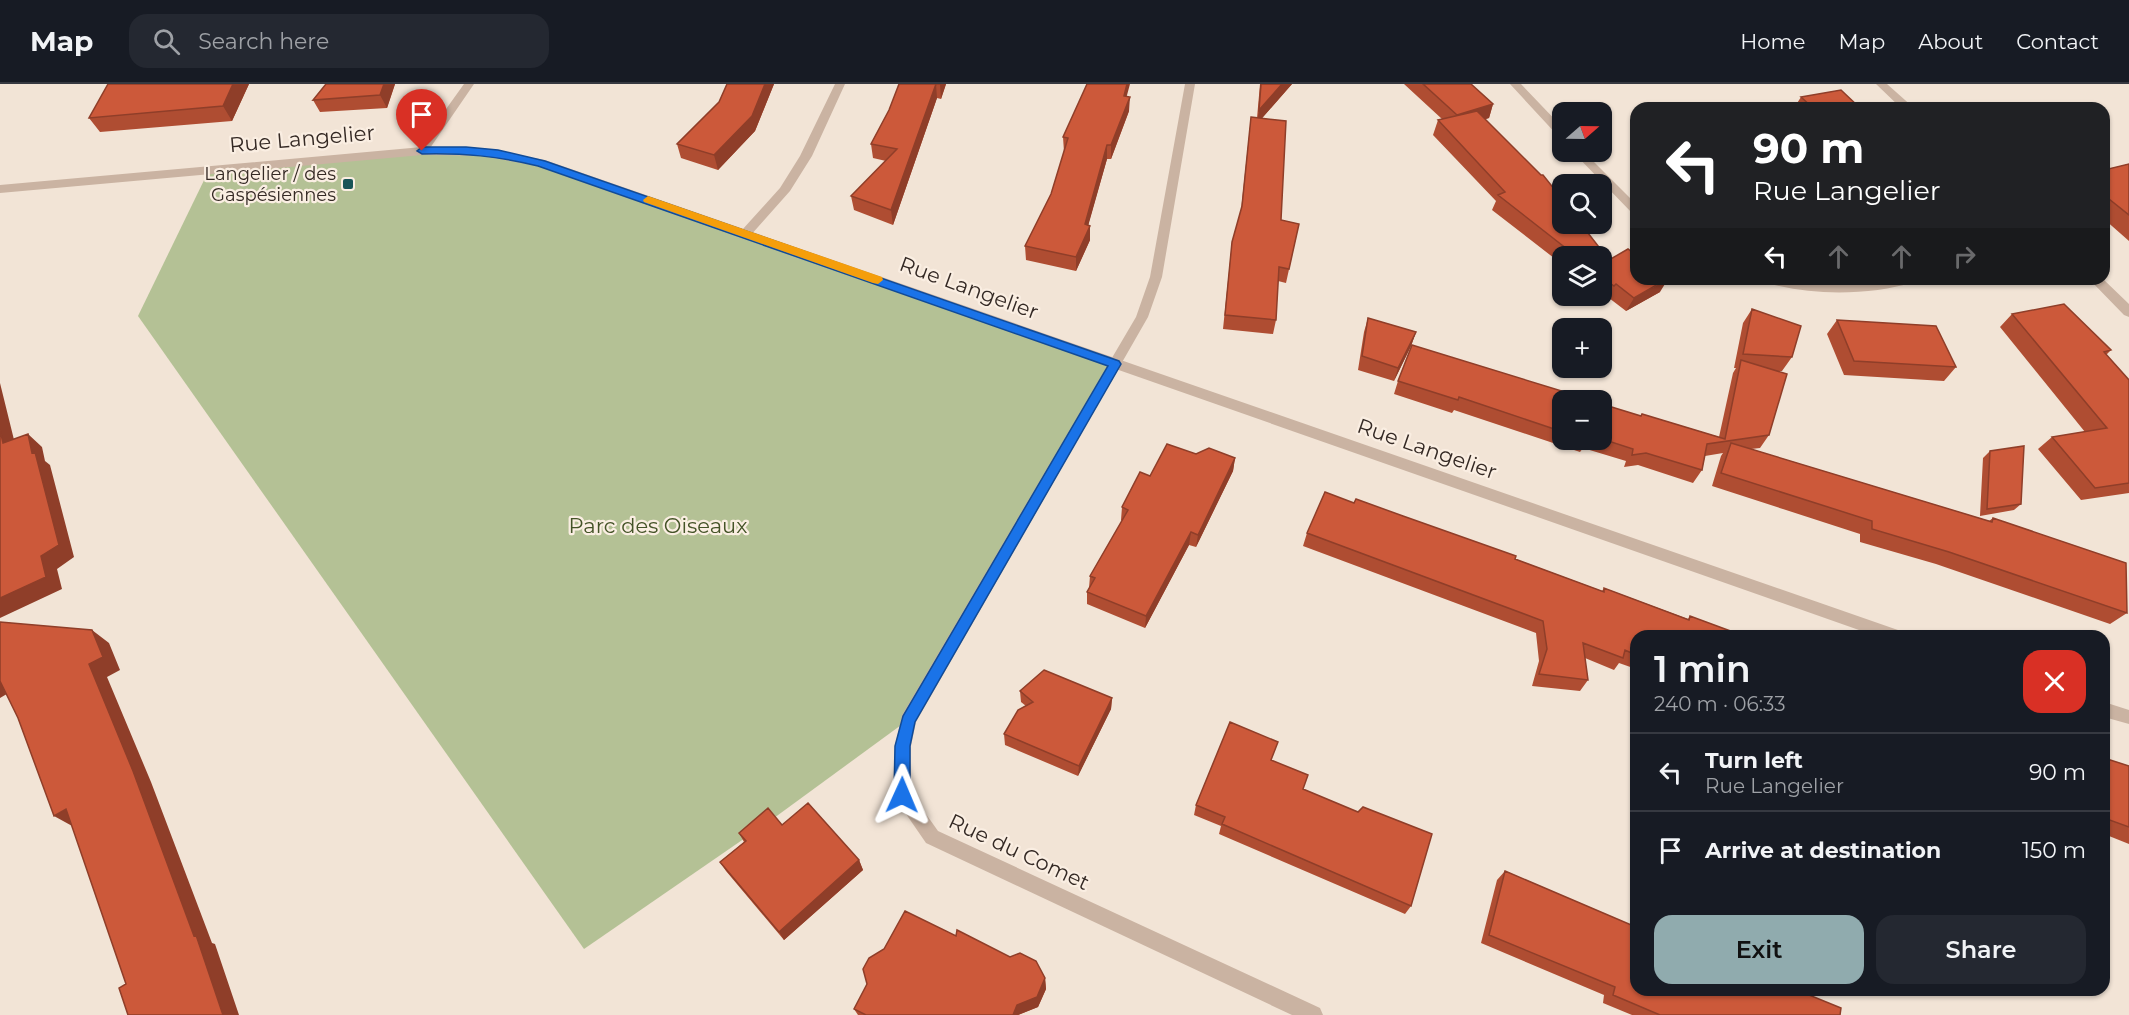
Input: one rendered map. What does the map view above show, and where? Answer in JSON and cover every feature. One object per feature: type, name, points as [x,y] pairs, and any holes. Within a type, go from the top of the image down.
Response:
[{"type":"street","points":[[422,151],[469,84]]},
{"type":"street","points":[[746,233],[784,191],[806,156],[840,84]]},
{"type":"street","name":"Rue du Comet","points":[[1190,84],[1156,278],[1142,317],[908,720],[903,746],[902,795],[932,837],[1313,1015]]},
{"type":"street","points":[[1515,84],[1552,123]]},
{"type":"street","points":[[1881,84],[1901,102]]},
{"type":"street","name":"Rue Langelier","points":[[0,189],[422,151],[466,150],[498,153],[541,163],[1878,630]]},
{"type":"street","points":[[1588,162],[1630,204]]},
{"type":"street","points":[[1791,285],[1855,287],[1869,285]]},
{"type":"street","points":[[2101,285],[2129,312]]},
{"type":"street","points":[[2110,711],[2129,717]]},
{"type":"green space","name":"Parc des Oiseaux","points":[[466,150],[541,163],[1115,364],[908,720],[774,818],[584,949],[138,316],[209,170]]},
{"type":"building","points":[[108,84],[233,84],[223,106],[89,118]]},
{"type":"building","points":[[326,84],[384,84],[380,95],[313,100]]},
{"type":"building","points":[[727,84],[765,84],[752,116],[714,155],[677,144],[719,102]]},
{"type":"building","points":[[899,84],[936,84],[891,210],[851,196],[897,149],[871,144],[889,110]]},
{"type":"building","points":[[1087,84],[1127,84],[1124,96],[1130,97],[1111,145],[1107,145],[1085,224],[1090,226],[1076,257],[1025,246],[1051,194],[1068,138],[1063,137]]},
{"type":"building","points":[[1261,84],[1282,84],[1259,110]]},
{"type":"building","points":[[1423,84],[1471,84],[1493,104],[1457,115]]},
{"type":"building","points":[[1841,90],[1854,102],[1806,102],[1801,97]]},
{"type":"building","points":[[1477,111],[1552,186],[1552,234],[1589,234],[1598,246],[1563,246],[1498,195],[1505,192],[1438,120]]},
{"type":"building","points":[[1251,117],[1286,121],[1281,220],[1299,224],[1289,269],[1279,267],[1276,320],[1225,315],[1232,242],[1242,206]]},
{"type":"building","points":[[2129,164],[2129,215],[2110,200],[2110,169]]},
{"type":"building","points":[[1628,249],[1630,250],[1630,285],[1657,285],[1634,298],[1616,284],[1612,284],[1612,258]]},
{"type":"building","points":[[2064,304],[2111,350],[2104,352],[2129,380],[2129,483],[2095,488],[2052,437],[2107,428],[2012,314]]},
{"type":"building","points":[[1752,309],[1801,326],[1792,357],[1743,354]]},
{"type":"building","points":[[1368,318],[1416,332],[1398,368],[1362,356]]},
{"type":"building","points":[[1837,320],[1936,326],[1956,367],[1854,361]]},
{"type":"building","points":[[1412,345],[1558,390],[1552,390],[1552,428],[1459,397],[1458,400],[1398,381]]},
{"type":"building","points":[[1741,360],[1787,374],[1769,435],[1707,444],[1702,470],[1646,453],[1632,455],[1633,449],[1612,442],[1612,407],[1641,416],[1642,414],[1725,439]]},
{"type":"building","points":[[0,430],[3,443],[28,434],[32,453],[35,452],[59,545],[41,556],[46,577],[0,598]]},
{"type":"building","points":[[1731,443],[1992,522],[1993,518],[2126,563],[2127,613],[1949,552],[1872,529],[1872,521],[1721,473]]},
{"type":"building","points":[[1167,444],[1196,454],[1209,448],[1235,458],[1198,535],[1191,532],[1146,616],[1087,592],[1095,578],[1090,576],[1128,510],[1122,507],[1140,472],[1150,476]]},
{"type":"building","points":[[2024,446],[2021,504],[1987,509],[1990,451]]},
{"type":"building","points":[[1325,492],[1354,503],[1356,499],[1516,556],[1515,559],[1604,592],[1604,588],[1689,620],[1690,616],[1728,630],[1630,630],[1630,652],[1625,650],[1623,658],[1583,643],[1588,680],[1539,674],[1547,649],[1543,621],[1307,533]]},
{"type":"building","points":[[0,622],[92,630],[103,657],[89,664],[133,771],[194,936],[196,935],[223,1015],[128,1015],[119,988],[126,984],[66,809],[54,816],[18,718],[0,681]]},
{"type":"building","points":[[1044,670],[1112,698],[1079,766],[1004,734],[1018,710],[1033,702],[1020,691]]},
{"type":"building","points":[[1230,722],[1278,742],[1271,760],[1308,775],[1303,789],[1358,812],[1363,807],[1432,834],[1411,906],[1222,824],[1225,817],[1196,805]]},
{"type":"building","points":[[2110,760],[2129,766],[2129,827],[2110,820]]},
{"type":"building","points":[[808,803],[859,860],[779,932],[720,862],[746,841],[739,833],[768,808],[782,825]]},
{"type":"building","points":[[1505,871],[1630,924],[1630,996],[1812,996],[1841,1008],[1840,1015],[1660,1015],[1613,995],[1615,987],[1489,935]]},
{"type":"building","points":[[905,911],[956,936],[957,930],[1010,957],[1020,953],[1036,961],[1045,978],[1037,997],[1017,1005],[1013,1015],[866,1015],[854,1009],[867,984],[863,969],[869,958],[884,949]]},
{"type":"slow traffic","points":[[648,200],[878,280]]},
{"type":"place","name":"Langelier / des Gaspésiennes","points":[[348,184]]},
{"type":"route","points":[[422,151],[466,150],[498,153],[541,163],[1115,364],[908,720],[903,746],[902,795]]}]
